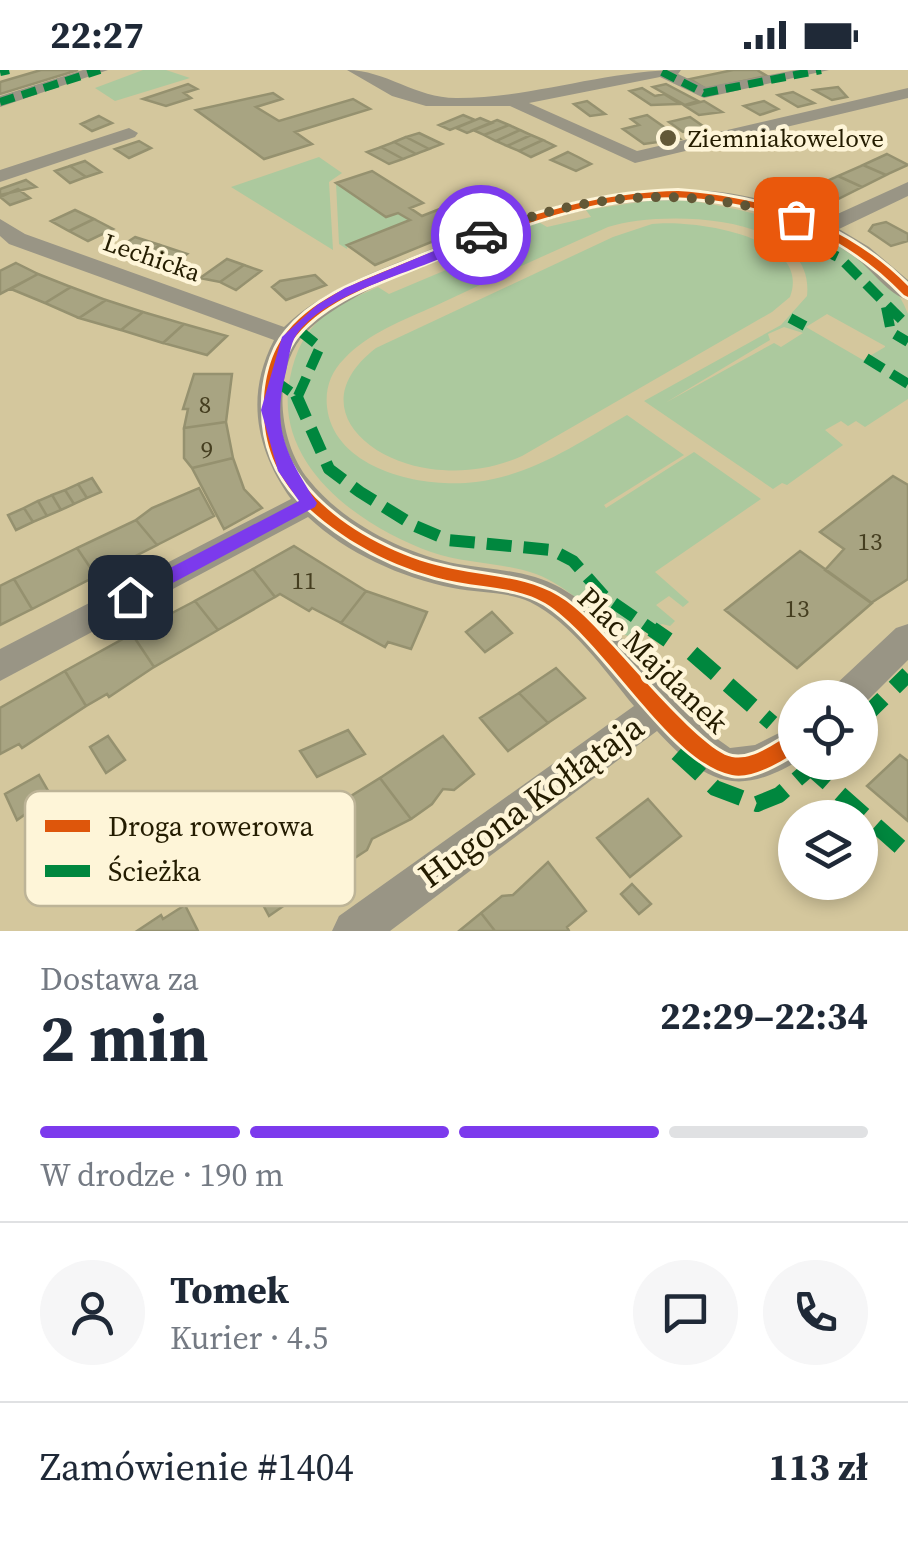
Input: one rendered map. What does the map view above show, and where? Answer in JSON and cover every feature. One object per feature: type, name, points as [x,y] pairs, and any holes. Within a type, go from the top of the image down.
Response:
[{"type":"street","points":[[0,102],[100,70]]},
{"type":"street","points":[[354,70],[411,97],[442,103],[510,98],[667,71],[704,93],[774,74],[821,70]]},
{"type":"street","points":[[635,157],[908,93]]},
{"type":"street","points":[[510,98],[528,110],[635,157],[677,194]]},
{"type":"street","points":[[0,176],[130,133]]},
{"type":"street","points":[[823,229],[908,188]]},
{"type":"street","points":[[288,337],[321,307],[350,291],[518,220],[582,205],[677,194],[762,208],[823,229],[892,274],[908,293]]},
{"type":"street","name":"Lechicka","points":[[6,237],[288,337]]},
{"type":"street","name":"Plac Majdanek","points":[[288,337],[269,410],[286,471],[309,503],[366,544],[440,573],[501,580],[544,594],[583,625],[704,752],[732,766],[778,755]]},
{"type":"street","points":[[0,666],[309,503]]},
{"type":"street","points":[[865,680],[908,638]]},
{"type":"street","name":"Hugona Kołłątaja","points":[[354,931],[661,707]]},
{"type":"green space","points":[[143,70],[166,70],[190,78],[115,101],[95,88]]},
{"type":"green space","points":[[319,157],[342,173],[329,182],[333,250],[231,187]]},
{"type":"green space","points":[[336,183],[386,217],[398,213],[410,220],[348,244],[347,249],[339,244]]},
{"type":"green space","points":[[667,198],[767,217],[804,229],[869,264],[893,287],[908,314],[908,399],[865,427],[856,421],[848,426],[841,421],[825,430],[843,445],[787,485],[782,483],[773,489],[644,401],[781,325],[807,296],[803,268],[787,247],[762,233],[696,219],[662,219],[608,227],[387,328],[339,364],[327,393],[333,429],[346,446],[385,471],[432,482],[497,478],[554,456],[627,415],[684,455],[604,505],[606,508],[694,452],[761,499],[655,572],[689,602],[683,607],[669,596],[656,605],[675,621],[633,638],[560,586],[536,574],[444,556],[377,527],[351,509],[308,465],[295,438],[288,409],[290,378],[302,344],[320,320],[345,302],[378,287],[389,294],[446,270],[453,266],[444,259],[460,252],[470,259],[482,254],[473,247],[537,221],[547,227],[591,217],[586,210]],"holes":[[[827,314],[885,346],[885,347],[863,360],[806,327]],[[784,327],[803,333],[781,347],[774,343],[665,403],[770,340],[768,334]]]},
{"type":"green space","points":[[652,224],[718,229],[766,245],[783,259],[792,276],[790,297],[772,312],[522,456],[500,464],[455,470],[406,463],[384,454],[351,426],[344,408],[345,389],[355,369],[376,348],[613,237]]},
{"type":"building","points":[[41,70],[78,70],[0,94],[0,82]]},
{"type":"building","points":[[733,70],[757,70],[767,76],[706,89],[690,79]]},
{"type":"building","points":[[188,84],[197,89],[184,93],[191,98],[166,106],[143,99]]},
{"type":"building","points":[[666,84],[698,101],[685,105],[653,87]]},
{"type":"building","points":[[838,87],[847,97],[832,100],[814,90]]},
{"type":"building","points":[[642,88],[655,96],[664,94],[680,104],[651,105],[630,91]]},
{"type":"building","points":[[793,92],[814,103],[798,107],[778,95]]},
{"type":"building","points":[[273,93],[282,99],[256,107],[279,121],[353,99],[370,109],[295,132],[312,144],[264,159],[196,110]]},
{"type":"building","points":[[587,101],[605,114],[590,116],[574,104]]},
{"type":"building","points":[[704,101],[722,112],[699,115],[685,106]]},
{"type":"building","points":[[764,101],[778,109],[760,115],[744,106]]},
{"type":"building","points":[[463,115],[475,120],[450,130],[439,125]]},
{"type":"building","points":[[647,115],[680,139],[644,144],[623,129],[639,125],[631,119]]},
{"type":"building","points":[[99,116],[112,123],[92,131],[81,124]]},
{"type":"building","points":[[690,117],[703,126],[683,132],[669,122]]},
{"type":"building","points":[[480,118],[492,123],[467,133],[456,128]]},
{"type":"building","points":[[497,120],[509,125],[484,135],[473,130]]},
{"type":"building","points":[[509,125],[520,130],[496,141],[484,135]]},
{"type":"building","points":[[520,130],[531,135],[507,146],[496,141]]},
{"type":"building","points":[[419,133],[442,144],[429,149],[406,137]]},
{"type":"building","points":[[531,135],[543,140],[519,151],[507,146]]},
{"type":"building","points":[[406,137],[429,149],[416,154],[394,142]]},
{"type":"building","points":[[543,140],[555,146],[531,157],[519,151]]},
{"type":"building","points":[[139,141],[151,148],[129,158],[115,149]]},
{"type":"building","points":[[394,142],[416,154],[403,159],[381,147]]},
{"type":"building","points":[[381,147],[403,159],[389,164],[367,152]]},
{"type":"building","points":[[568,152],[591,164],[576,171],[551,160]]},
{"type":"building","points":[[887,154],[908,165],[886,175],[863,165]]},
{"type":"building","points":[[85,161],[101,172],[86,177],[70,166]]},
{"type":"building","points":[[863,165],[886,175],[862,187],[838,176]]},
{"type":"building","points":[[70,166],[86,177],[70,183],[55,171]]},
{"type":"building","points":[[372,171],[423,203],[410,208],[422,216],[478,194],[507,211],[375,265],[347,245],[410,220],[398,213],[386,217],[336,183]]},
{"type":"building","points":[[838,176],[862,187],[838,199],[813,187]]},
{"type":"building","points":[[768,179],[813,187],[838,199],[817,208],[760,191]]},
{"type":"building","points":[[26,180],[36,187],[0,195],[0,189]]},
{"type":"building","points":[[18,189],[30,198],[10,205],[0,197]]},
{"type":"building","points":[[75,210],[94,219],[69,231],[51,221]]},
{"type":"building","points":[[94,219],[113,229],[88,241],[69,231]]},
{"type":"building","points":[[886,222],[908,234],[908,241],[891,246],[869,231],[873,225]]},
{"type":"building","points":[[135,237],[160,245],[139,260],[114,251]]},
{"type":"building","points":[[160,245],[187,254],[166,269],[139,260]]},
{"type":"building","points":[[227,259],[244,265],[220,282],[200,278]]},
{"type":"building","points":[[16,263],[38,274],[0,294],[0,271]]},
{"type":"building","points":[[244,265],[261,271],[236,290],[220,282]]},
{"type":"building","points":[[38,274],[71,287],[45,303],[11,289]]},
{"type":"building","points":[[315,275],[326,285],[286,300],[272,287],[280,281]]},
{"type":"building","points":[[71,287],[106,300],[79,318],[45,303]]},
{"type":"building","points":[[106,300],[143,312],[121,330],[79,318]]},
{"type":"building","points":[[143,312],[184,324],[163,343],[121,330]]},
{"type":"building","points":[[184,324],[227,336],[207,355],[163,343]]},
{"type":"building","points":[[194,374],[232,374],[226,422],[184,428],[188,409],[183,409]]},
{"type":"building","points":[[226,422],[233,458],[192,468],[184,458],[184,428]]},
{"type":"building","points":[[233,458],[244,489],[262,508],[224,529],[192,468]]},
{"type":"building","points":[[893,476],[908,485],[908,579],[871,603],[825,570],[844,549],[820,532]]},
{"type":"building","points":[[92,478],[101,492],[87,498],[78,484]]},
{"type":"building","points":[[78,484],[87,498],[74,504],[65,490]]},
{"type":"building","points":[[199,488],[214,516],[157,545],[136,520],[152,508]]},
{"type":"building","points":[[65,490],[74,504],[61,510],[52,495]]},
{"type":"building","points":[[52,495],[61,510],[47,516],[38,501]]},
{"type":"building","points":[[38,501],[47,516],[33,522],[24,508]]},
{"type":"building","points":[[24,508],[33,522],[16,530],[8,515]]},
{"type":"building","points":[[136,520],[157,545],[96,576],[77,548]]},
{"type":"building","points":[[294,546],[366,591],[341,623],[280,594],[275,597],[253,569]]},
{"type":"building","points":[[77,548],[96,576],[32,609],[14,579]]},
{"type":"building","points":[[800,551],[872,603],[797,668],[725,610]]},
{"type":"building","points":[[253,569],[275,597],[218,630],[195,601]]},
{"type":"building","points":[[14,579],[32,609],[0,625],[0,586]]},
{"type":"building","points":[[366,591],[427,612],[411,649],[388,642],[385,647],[341,623]]},
{"type":"building","points":[[195,601],[218,630],[154,667],[132,634]]},
{"type":"building","points":[[492,612],[512,633],[485,652],[466,632]]},
{"type":"building","points":[[132,634],[154,667],[109,697],[107,694],[86,706],[65,671]]},
{"type":"building","points":[[556,668],[585,698],[548,723],[519,693]]},
{"type":"building","points":[[65,671],[86,706],[22,748],[19,744],[0,754],[0,708]]},
{"type":"building","points":[[519,693],[548,723],[508,751],[480,718]]},
{"type":"building","points":[[348,730],[365,754],[317,777],[300,751]]},
{"type":"building","points":[[108,736],[125,760],[106,773],[90,747]]},
{"type":"building","points":[[443,736],[474,774],[454,790],[443,789],[432,804],[411,819],[380,778]]},
{"type":"building","points":[[900,755],[908,761],[908,821],[867,786],[878,780]]},
{"type":"building","points":[[39,775],[48,791],[25,791],[25,814],[17,820],[5,794]]},
{"type":"building","points":[[380,778],[411,819],[372,839],[367,850],[355,858],[355,794]]},
{"type":"building","points":[[648,799],[681,836],[630,877],[597,838]]},
{"type":"building","points":[[548,862],[586,911],[567,927],[569,931],[495,931],[481,913],[502,896],[513,895]]},
{"type":"building","points":[[632,884],[651,904],[639,914],[621,894]]},
{"type":"building","points":[[186,906],[198,931],[137,931],[161,915],[163,919]]},
{"type":"building","points":[[264,906],[283,906],[269,916]]},
{"type":"building","points":[[481,913],[495,931],[459,931]]},
{"type":"marked path","points":[[0,72],[9,70]]},
{"type":"marked path","points":[[0,102],[100,70]]},
{"type":"marked path","points":[[662,72],[704,93],[821,70]]},
{"type":"marked path","points":[[765,222],[840,258],[908,326]]},
{"type":"marked path","points":[[886,307],[891,332],[908,342]]},
{"type":"marked path","points":[[790,318],[805,326]]},
{"type":"marked path","points":[[298,396],[320,347],[301,332]]},
{"type":"marked path","points":[[866,358],[908,384]]},
{"type":"marked path","points":[[274,380],[298,396],[304,420],[329,469],[360,492],[413,525],[448,540],[552,550],[573,561],[605,597],[668,640]]},
{"type":"marked path","points":[[692,653],[772,723]]},
{"type":"marked path","points":[[878,703],[908,674]]},
{"type":"marked path","points":[[677,753],[715,788],[757,804],[779,795],[796,780]]},
{"type":"marked path","points":[[824,780],[908,854]]},
{"type":"cycle path","points":[[778,753],[748,765],[732,766],[718,761],[684,734],[606,648],[552,599],[518,585],[452,575],[411,563],[352,534],[324,514],[300,491],[282,465],[271,436],[270,404],[276,367],[292,333],[319,309],[350,291],[544,214],[644,195],[678,194],[741,201],[804,221],[861,251],[908,293]]},
{"type":"way so far","points":[[481,235],[552,210],[677,194],[762,208],[796,219]]},
{"type":"place","name":"Ziemniakowelove","points":[[668,138]]},
{"type":"route","points":[[130,597],[309,503],[286,471],[269,410],[272,385],[288,337],[321,307],[350,291],[481,235]]}]
